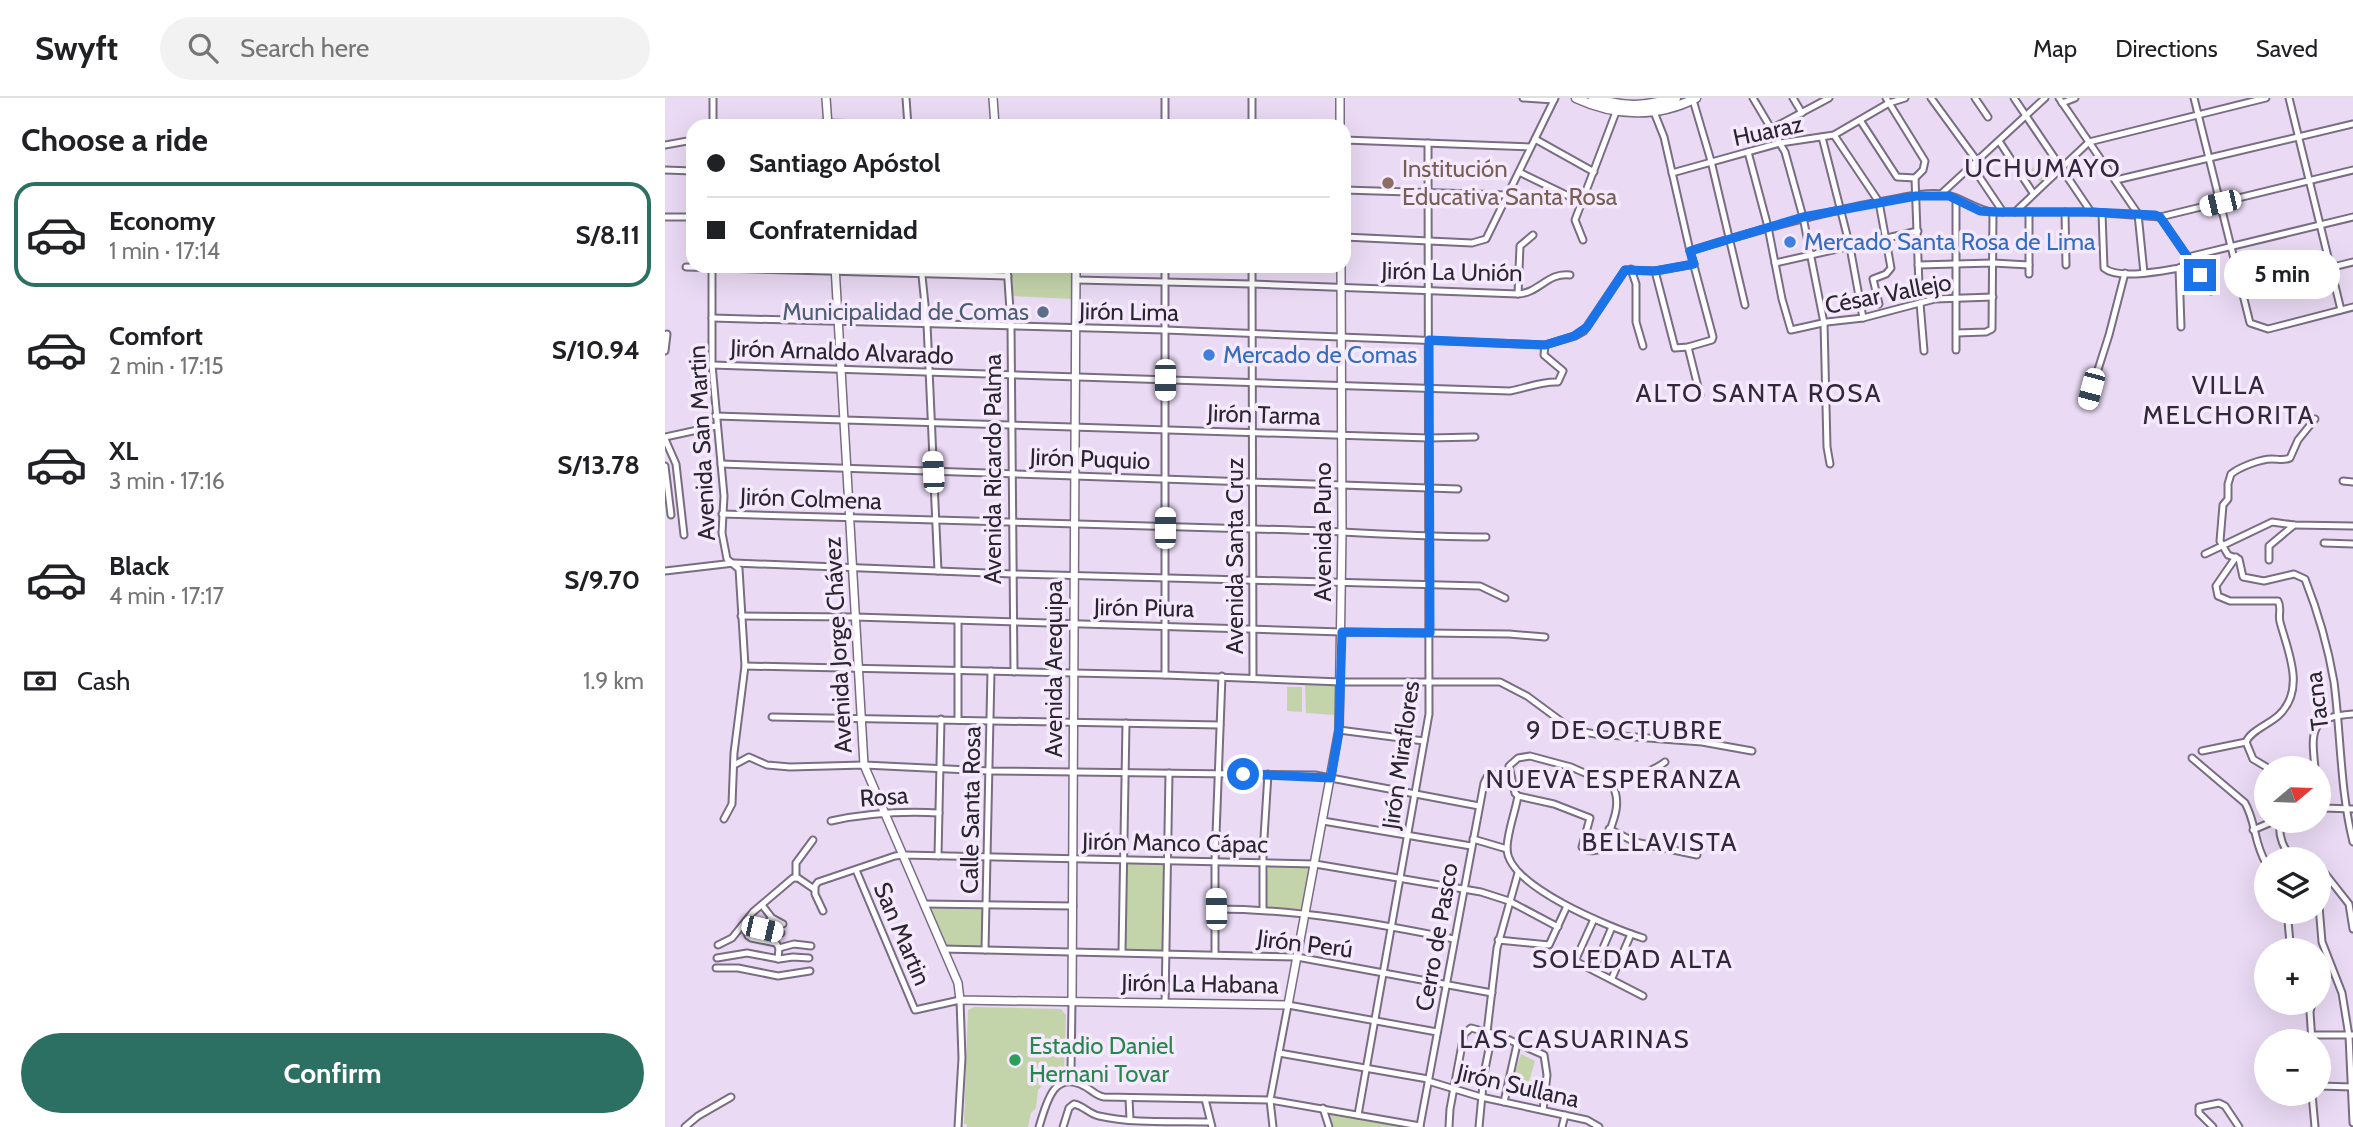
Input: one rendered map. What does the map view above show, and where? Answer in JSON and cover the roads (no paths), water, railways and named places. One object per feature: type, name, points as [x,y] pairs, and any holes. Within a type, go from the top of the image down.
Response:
[{"type":"highway","points":[[1594,98],[1635,107],[1675,98]]},
{"type":"main road","points":[[1576,98],[1616,111],[1654,112],[1695,99]]},
{"type":"street","points":[[713,98],[713,119]]},
{"type":"street","points":[[826,98],[827,119]]},
{"type":"street","points":[[906,98],[908,119]]},
{"type":"street","points":[[993,98],[994,119]]},
{"type":"street","points":[[1165,98],[1165,119]]},
{"type":"street","points":[[1252,98],[1252,119]]},
{"type":"street","points":[[1340,98],[1340,119]]},
{"type":"street","points":[[1351,237],[1480,242],[1486,239],[1555,99],[1523,98]]},
{"type":"street","points":[[1753,98],[1785,152],[1811,255],[1824,323],[1826,447],[1830,464]]},
{"type":"street","points":[[1793,98],[1802,113]]},
{"type":"street","points":[[1771,129],[1829,98]]},
{"type":"street","name":"Huaraz","points":[[1672,173],[1780,143],[1834,135],[1887,101],[1905,98]]},
{"type":"street","points":[[1931,98],[2003,212]]},
{"type":"street","points":[[1975,98],[1988,117]]},
{"type":"street","points":[[2014,98],[2091,212]]},
{"type":"street","points":[[1941,194],[2045,98]]},
{"type":"street","points":[[2075,98],[2061,100],[2138,214],[2144,273]]},
{"type":"street","points":[[2194,98],[2247,319],[2255,326],[2268,328],[2353,307]]},
{"type":"street","points":[[2015,212],[2089,142],[2266,98]]},
{"type":"street","points":[[2289,98],[2341,310]]},
{"type":"street","points":[[1695,99],[1745,305]]},
{"type":"street","points":[[1887,101],[1925,161],[1923,170],[1915,178],[1919,286]]},
{"type":"street","points":[[1583,240],[1575,220],[1616,111]]},
{"type":"street","points":[[1654,112],[1664,136],[1713,339],[1675,348],[1655,271]]},
{"type":"street","points":[[1860,120],[1897,177],[1915,178]]},
{"type":"street","points":[[2116,180],[2353,124]]},
{"type":"street","points":[[1834,135],[1879,202],[1891,268],[1886,274],[1873,279],[1879,304]]},
{"type":"street","points":[[1822,137],[1850,247],[1863,318]]},
{"type":"street","points":[[1535,139],[1594,172]]},
{"type":"street","points":[[1351,140],[1531,147]]},
{"type":"street","points":[[665,145],[686,141]]},
{"type":"street","points":[[1999,141],[2033,193]]},
{"type":"street","name":"Jirón Miraflores","points":[[1357,1115],[1429,714],[1428,143]]},
{"type":"street","points":[[1748,152],[1776,263],[1918,231]]},
{"type":"street","points":[[665,170],[686,171]]},
{"type":"street","points":[[1690,251],[1803,217],[1916,196],[1941,194],[1956,198],[1980,211],[2091,212],[2160,217],[2353,170]]},
{"type":"street","points":[[1519,172],[1581,202]]},
{"type":"street","points":[[1351,190],[1507,195]]},
{"type":"street","points":[[1956,198],[1956,350]]},
{"type":"street","points":[[1957,333],[1991,331],[1993,212]]},
{"type":"street","points":[[2028,212],[2029,274]]},
{"type":"street","points":[[2065,212],[2066,265]]},
{"type":"street","points":[[2102,213],[2104,268],[2110,273],[2144,273],[2179,268],[2186,265],[2192,256],[2353,216]]},
{"type":"street","points":[[665,217],[686,217]]},
{"type":"street","points":[[2160,217],[2211,290]]},
{"type":"street","points":[[1518,294],[1520,246],[1533,234]]},
{"type":"street","points":[[2240,290],[2353,262]]},
{"type":"street","name":"César Vallejo","points":[[1776,263],[1791,330],[1863,318],[1920,303],[1958,297],[1993,297]]},
{"type":"street","points":[[1545,345],[1584,331],[1625,270],[1655,271],[1694,264]]},
{"type":"street","points":[[1918,265],[2029,265]]},
{"type":"street","points":[[2179,268],[2181,327]]},
{"type":"street","points":[[1632,269],[1636,284],[1636,322],[1643,346]]},
{"type":"street","name":"Avenida San Martin","points":[[712,273],[712,365],[724,496],[722,533],[727,559],[739,569],[745,666],[732,804],[724,819]]},
{"type":"street","name":"Avenida Jorge Chávez","points":[[835,273],[864,765],[958,983],[963,1058],[958,1127]]},
{"type":"street","points":[[908,273],[1007,276]]},
{"type":"street","name":"Avenida Arequipa","points":[[1071,1072],[1076,273]]},
{"type":"street","points":[[1165,273],[1165,675]]},
{"type":"street","name":"Avenida Santa Cruz","points":[[1252,273],[1253,678]]},
{"type":"street","name":"Avenida Puno","points":[[1273,1127],[1270,1100],[1339,730],[1342,632],[1341,273]]},
{"type":"street","points":[[2087,404],[2125,273]]},
{"type":"street","points":[[922,274],[927,324],[938,571]]},
{"type":"street","name":"Jirón La Unión","points":[[1076,280],[1518,294],[1534,290],[1557,274],[1570,275]]},
{"type":"street","name":"Avenida Ricardo Palma","points":[[1007,276],[1013,425],[1014,672]]},
{"type":"street","points":[[1920,303],[1924,351]]},
{"type":"street","name":"Jirón Lima","points":[[712,318],[1011,325],[1545,345]]},
{"type":"street","points":[[665,351],[667,334]]},
{"type":"street","name":"Jirón Arnaldo Alvarado","points":[[712,365],[1510,391],[1541,382],[1558,382],[1563,371],[1544,355],[1545,345]]},
{"type":"street","points":[[1688,347],[1700,395]]},
{"type":"street","name":"Jirón Tarma","points":[[715,416],[1429,438],[1475,437]]},
{"type":"street","points":[[2223,546],[2220,541],[2222,508],[2228,499],[2231,474],[2256,462],[2290,458],[2298,440],[2315,419]]},
{"type":"street","points":[[684,535],[676,464],[665,438],[716,426]]},
{"type":"street","name":"Jirón Puquio","points":[[721,464],[1458,489]]},
{"type":"street","points":[[665,466],[671,515]]},
{"type":"street","points":[[2343,481],[2353,482]]},
{"type":"street","name":"Jirón Colmena","points":[[722,514],[1486,537]]},
{"type":"street","points":[[2205,554],[2272,522],[2353,526]]},
{"type":"street","points":[[2269,560],[2269,547],[2294,525]]},
{"type":"street","points":[[2324,543],[2353,544]]},
{"type":"street","name":"Tacna","points":[[2223,546],[2228,555],[2236,557],[2240,562],[2242,574],[2246,578],[2264,581],[2294,574],[2305,579],[2328,652],[2337,715],[2345,810],[2353,842]]},
{"type":"street","points":[[2236,557],[2216,586],[2218,596],[2230,601],[2278,601],[2279,620],[2293,671],[2292,695],[2285,708],[2275,719],[2248,737],[2246,742],[2254,760]]},
{"type":"street","points":[[665,571],[734,563],[1013,574],[1480,586],[1504,598]]},
{"type":"street","name":"Jirón Piura","points":[[741,616],[1545,637]]},
{"type":"street","points":[[957,719],[958,621]]},
{"type":"street","points":[[745,666],[1222,676],[1341,682],[1500,682],[1507,684],[1566,727],[1585,733],[1702,742],[1752,751]]},
{"type":"street","name":"Calle Santa Rosa","points":[[985,950],[991,671]]},
{"type":"street","points":[[1215,954],[1222,676]]},
{"type":"street","points":[[2314,756],[2313,733],[2319,724],[2337,715],[2353,714]]},
{"type":"street","points":[[772,717],[1220,725]]},
{"type":"street","points":[[938,856],[941,719]]},
{"type":"street","points":[[1122,952],[1126,723]]},
{"type":"street","points":[[1339,730],[1424,741]]},
{"type":"street","points":[[2202,751],[2246,742]]},
{"type":"street","points":[[1611,784],[1616,812],[1604,847],[1597,850],[1584,849],[1582,843],[1590,817],[1554,804],[1518,796],[1512,787],[1509,772],[1511,762],[1530,756],[1571,767],[1611,784],[1654,770],[1665,762]]},
{"type":"street","points":[[734,765],[749,757],[767,765],[790,767],[864,765],[990,771],[1268,774],[1331,778],[1479,806]]},
{"type":"street","points":[[2192,758],[2245,803],[2258,847]]},
{"type":"street","name":"Cerro de Pasco","points":[[1420,1126],[1484,783],[1487,777],[1509,772]]},
{"type":"street","points":[[1165,1003],[1169,773]]},
{"type":"street","points":[[1263,909],[1268,774]]},
{"type":"street","points":[[1518,796],[1507,849],[1518,873],[1567,906],[1643,938]]},
{"type":"street","points":[[2331,809],[2353,809]]},
{"type":"street","name":"Rosa","points":[[831,821],[866,813],[939,813]]},
{"type":"street","points":[[1323,821],[1471,846]]},
{"type":"street","points":[[1609,829],[1635,842],[1697,855]]},
{"type":"street","points":[[1473,839],[1507,849]]},
{"type":"street","points":[[796,878],[796,863],[813,840]]},
{"type":"street","name":"Jirón Manco Cápac","points":[[814,889],[818,882],[895,856],[1315,864],[1464,888],[1509,901],[1557,927]]},
{"type":"street","name":"San Martin","points":[[856,870],[915,1010],[960,1000]]},
{"type":"street","points":[[1479,1127],[1498,940],[1518,873]]},
{"type":"street","points":[[796,878],[814,889],[823,911]]},
{"type":"street","points":[[718,945],[733,938],[762,905],[796,878]]},
{"type":"street","points":[[2331,880],[2349,904],[2353,929]]},
{"type":"street","points":[[924,904],[1073,906]]},
{"type":"street","points":[[762,905],[772,918],[783,924]]},
{"type":"street","points":[[1498,940],[1549,946],[1567,906]]},
{"type":"street","points":[[1216,909],[1306,913],[1454,939]]},
{"type":"street","points":[[748,936],[756,934],[772,918]]},
{"type":"street","points":[[1594,919],[1575,961],[1643,996]]},
{"type":"street","points":[[2320,924],[2322,942],[2342,993],[2351,1035],[2353,1123]]},
{"type":"street","points":[[742,926],[748,936],[776,943],[779,948],[778,959]]},
{"type":"street","points":[[1594,969],[1612,927]]},
{"type":"street","points":[[762,929],[781,933]]},
{"type":"street","points":[[1612,978],[1631,934]]},
{"type":"street","points":[[779,948],[790,945],[811,946]]},
{"type":"street","name":"Jirón Perú","points":[[943,949],[1297,957],[1492,993]]},
{"type":"street","points":[[717,958],[747,954],[778,959],[809,958]]},
{"type":"street","points":[[716,968],[738,968],[778,975],[810,971]]},
{"type":"street","name":"Jirón La Habana","points":[[960,1000],[1288,1005],[1437,1032]]},
{"type":"street","points":[[1449,1127],[1464,1034],[1471,1028],[1544,1055],[1547,1075],[1543,1110]]},
{"type":"street","points":[[2331,1037],[2351,1035]]},
{"type":"street","points":[[1504,1102],[1517,1044]]},
{"type":"street","name":"Jirón Sullana","points":[[1279,1054],[1428,1080],[1481,1097],[1587,1120],[1599,1127]]},
{"type":"street","points":[[1038,1127],[1053,1089],[1059,1084],[1070,1082],[1084,1086],[1098,1096],[1270,1100],[1420,1126]]},
{"type":"street","points":[[2331,1086],[2352,1087]]},
{"type":"street","points":[[685,1127],[698,1116],[731,1097]]},
{"type":"street","points":[[1129,1098],[1130,1120]]},
{"type":"street","points":[[1063,1127],[1069,1108],[1075,1104],[1083,1106],[1095,1115],[1211,1125],[1205,1098]]},
{"type":"street","points":[[2213,1127],[2199,1113],[2199,1107],[2220,1102],[2239,1127]]},
{"type":"street","points":[[2313,1106],[2315,1127]]},
{"type":"street","points":[[1323,1108],[1329,1127]]},
{"type":"street","points":[[1562,1127],[1565,1115]]},
{"type":"place","name":"Institución Educativa Santa Rosa","points":[[1388,183]]},
{"type":"place","name":"Mercado Santa Rosa de Lima","points":[[1790,242]]},
{"type":"place","name":"Municipalidad de Comas","points":[[1043,312]]},
{"type":"place","name":"Mercado de Comas","points":[[1209,355]]},
{"type":"place","name":"Estadio Daniel Hernani Tovar","points":[[1015,1060]]},
{"type":"district","name":"UCHUMAYO","points":[[2043,168]]},
{"type":"district","name":"ALTO SANTA ROSA","points":[[1759,393]]},
{"type":"district","name":"VILLA MELCHORITA","points":[[2229,400]]},
{"type":"district","name":"9 DE OCTUBRE","points":[[1625,730]]},
{"type":"district","name":"NUEVA ESPERANZA","points":[[1614,779]]},
{"type":"district","name":"BELLAVISTA","points":[[1660,842]]},
{"type":"district","name":"SOLEDAD ALTA","points":[[1633,959]]},
{"type":"district","name":"LAS CASUARINAS","points":[[1575,1039]]}]
